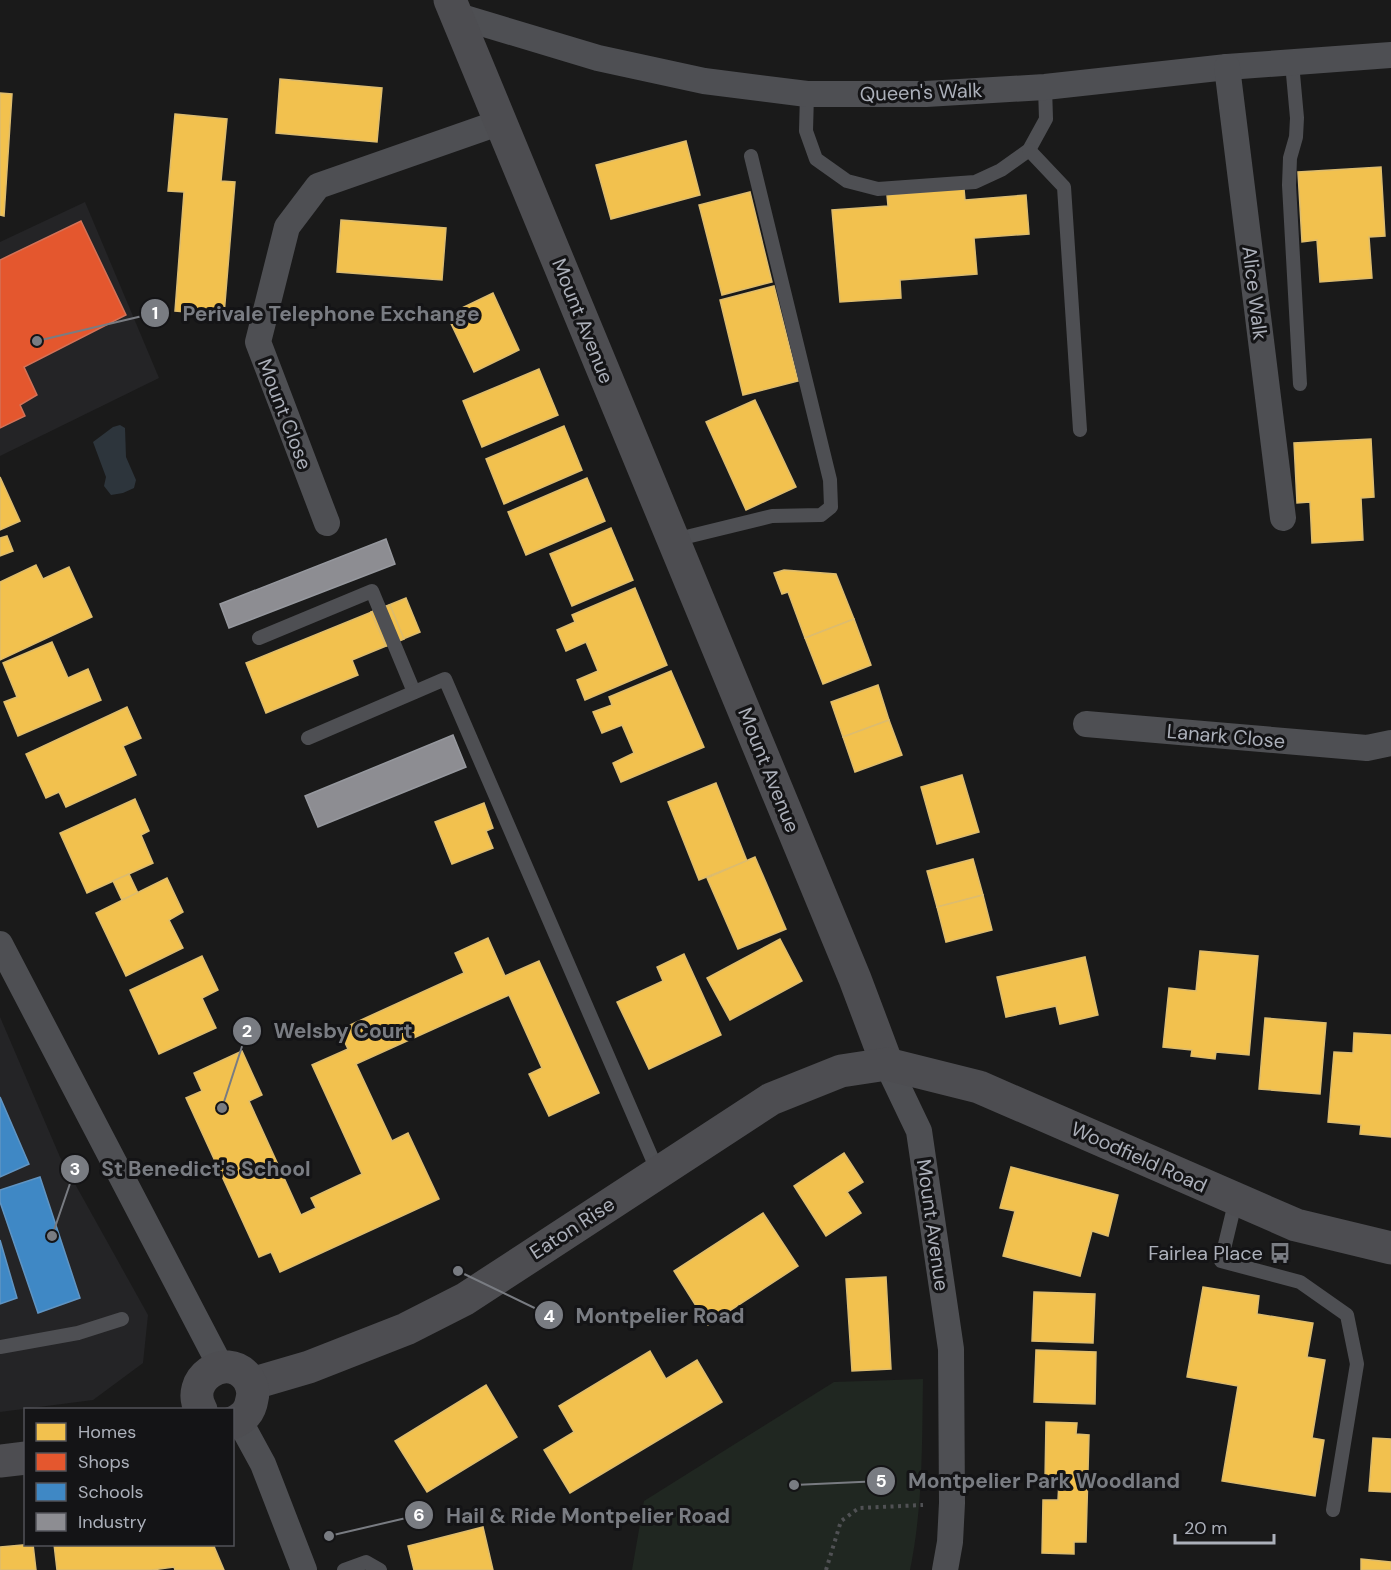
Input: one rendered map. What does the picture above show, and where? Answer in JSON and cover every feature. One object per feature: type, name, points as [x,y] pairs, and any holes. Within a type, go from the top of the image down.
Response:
[{"type":"street","name":"Queen's Walk","points":[[454,8],[598,58],[704,81],[807,94],[926,94],[1045,87],[1227,67],[1391,55]]},
{"type":"street","name":"Mount Avenue","points":[[454,8],[855,979],[887,1064],[919,1131],[951,1349],[952,1503],[950,1542],[945,1570]]},
{"type":"street","name":"Alice Walk","points":[[1227,67],[1283,518]]},
{"type":"street","name":"Mount Close","points":[[327,523],[258,342],[287,227],[318,186],[501,122]]},
{"type":"street","name":"Lanark Close","points":[[1086,724],[1379,746],[1391,756]]},
{"type":"street","points":[[0,946],[221,1367]]},
{"type":"street","name":"Eaton Rise","points":[[251,1384],[309,1367],[406,1329],[465,1299],[771,1099],[841,1071],[887,1064]]},
{"type":"street","name":"Woodfield Road","points":[[887,1064],[979,1087],[1296,1226],[1391,1248]]},
{"type":"street","points":[[197,1408],[196,1397],[201,1380],[206,1374],[221,1367],[233,1368],[242,1372],[251,1384],[254,1395],[250,1409],[236,1421],[263,1464],[304,1570]]},
{"type":"street","points":[[0,1461],[24,1458]]},
{"type":"lane","points":[[1292,63],[1297,118],[1296,137],[1290,158],[1289,185],[1300,384]]},
{"type":"lane","points":[[807,94],[806,131],[816,159],[847,181],[878,189],[975,182],[1001,170],[1029,150],[1046,119],[1045,87]]},
{"type":"lane","points":[[1029,150],[1064,187],[1080,430]]},
{"type":"lane","points":[[674,540],[771,516],[821,514],[831,507],[830,480],[751,156]]},
{"type":"lane","points":[[259,638],[372,591],[414,692]]},
{"type":"lane","points":[[308,738],[444,679],[658,1172]]},
{"type":"lane","points":[[1236,1199],[1221,1261],[1300,1282],[1347,1315],[1357,1364],[1333,1510]]},
{"type":"lane","points":[[0,1347],[57,1338],[122,1319]]},
{"type":"lane","points":[[344,1570],[366,1562],[380,1570]]},
{"type":"path","points":[[826,1570],[841,1521],[859,1508],[952,1503]]},
{"type":"shaded area","points":[[85,202],[159,378],[0,456],[0,242]]},
{"type":"shaded area","points":[[120,425],[125,428],[126,457],[136,480],[134,488],[111,495],[104,486],[106,477],[93,442],[113,427]]},
{"type":"shaded area","points":[[0,1017],[60,1157],[148,1315],[143,1363],[93,1400],[0,1412]]},
{"type":"shaded area","points":[[923,1379],[920,1499],[910,1570],[632,1570],[644,1501],[834,1382]]},
{"type":"building: Homes","points":[[280,79],[382,88],[377,142],[276,133]]},
{"type":"building: Homes","points":[[0,93],[12,94],[4,216],[0,215]]},
{"type":"building: Homes","points":[[175,114],[227,119],[221,181],[235,182],[224,315],[175,311],[184,192],[168,191]]},
{"type":"building: Homes","points":[[686,141],[700,195],[611,219],[596,165]]},
{"type":"building: Homes","points":[[1381,167],[1385,236],[1369,237],[1372,278],[1320,282],[1317,240],[1302,242],[1298,172]]},
{"type":"building: Homes","points":[[964,189],[965,200],[1026,195],[1029,234],[974,238],[977,274],[900,280],[901,298],[840,302],[832,210],[888,206],[887,195]]},
{"type":"building: Homes","points":[[750,192],[772,282],[722,295],[699,205]]},
{"type":"building: Homes","points":[[341,220],[446,228],[442,280],[337,272]]},
{"type":"building: Homes","points":[[774,286],[798,381],[743,395],[720,300]]},
{"type":"building: Homes","points":[[493,293],[519,350],[474,372],[447,315]]},
{"type":"building: Homes","points":[[539,369],[558,415],[482,447],[463,401]]},
{"type":"building: Homes","points":[[755,400],[796,487],[746,510],[706,422]]},
{"type":"building: Homes","points":[[564,426],[582,470],[504,504],[486,459]]},
{"type":"building: Homes","points":[[1371,439],[1374,497],[1361,498],[1363,540],[1312,543],[1310,502],[1297,503],[1294,443]]},
{"type":"building: Homes","points":[[0,477],[20,521],[0,530]]},
{"type":"building: Homes","points":[[587,478],[605,521],[526,555],[508,512]]},
{"type":"building: Homes","points":[[611,528],[633,580],[572,606],[550,554]]},
{"type":"building: Homes","points":[[7,536],[13,551],[0,556],[0,538]]},
{"type":"building: Homes","points":[[36,565],[43,579],[69,567],[92,617],[0,660],[0,582]]},
{"type":"building: Homes","points":[[784,570],[836,574],[854,619],[805,638],[788,592],[782,594],[774,573]]},
{"type":"building: Homes","points":[[635,588],[667,665],[585,700],[577,680],[598,671],[586,642],[566,651],[557,630],[575,622],[572,615]]},
{"type":"building: Homes","points":[[406,598],[420,632],[352,660],[358,675],[266,713],[246,663]]},
{"type":"building: Homes","points":[[390,605],[404,639],[386,646],[371,612]]},
{"type":"building: Homes","points":[[854,619],[871,665],[823,684],[805,638]]},
{"type":"building: Homes","points":[[52,642],[68,678],[88,669],[101,700],[18,736],[4,702],[17,697],[3,663]]},
{"type":"building: Homes","points":[[671,671],[704,747],[621,782],[613,763],[634,753],[622,725],[602,733],[593,712],[612,705],[609,697]]},
{"type":"building: Homes","points":[[878,685],[889,720],[843,737],[831,702]]},
{"type":"building: Homes","points":[[127,707],[141,738],[123,746],[136,775],[66,807],[59,792],[46,798],[26,754]]},
{"type":"building: Homes","points":[[889,720],[902,755],[855,772],[843,737]]},
{"type":"building: Homes","points":[[962,775],[979,832],[937,844],[921,787]]},
{"type":"building: Homes","points":[[716,783],[747,861],[699,880],[668,802]]},
{"type":"building: Homes","points":[[135,799],[149,831],[141,835],[153,863],[87,893],[60,833]]},
{"type":"building: Homes","points":[[484,803],[493,828],[486,831],[493,848],[452,864],[435,822]]},
{"type":"building: Homes","points":[[755,857],[786,929],[738,949],[707,878]]},
{"type":"building: Homes","points":[[973,859],[983,895],[937,907],[927,871]]},
{"type":"building: Homes","points":[[129,874],[138,893],[122,900],[113,881]]},
{"type":"building: Homes","points":[[167,878],[183,912],[169,920],[183,948],[126,976],[96,913]]},
{"type":"building: Homes","points":[[983,895],[992,930],[946,942],[937,907]]},
{"type":"building: Homes","points":[[488,938],[505,976],[539,961],[599,1093],[549,1116],[529,1074],[542,1068],[509,995],[356,1064],[392,1141],[408,1133],[439,1199],[280,1272],[271,1252],[259,1257],[186,1098],[202,1091],[194,1073],[242,1051],[262,1095],[249,1101],[301,1215],[316,1208],[311,1198],[362,1174],[312,1065],[348,1049],[339,1030],[464,973],[455,953]]},
{"type":"building: Homes","points":[[780,939],[802,981],[730,1020],[707,978]]},
{"type":"building: Homes","points":[[1200,951],[1258,956],[1249,1055],[1216,1052],[1215,1059],[1191,1056],[1192,1050],[1163,1047],[1169,988],[1196,991]]},
{"type":"building: Homes","points":[[684,954],[721,1035],[649,1069],[617,1002],[663,981],[657,967]]},
{"type":"building: Homes","points":[[202,956],[218,990],[202,998],[216,1028],[159,1054],[130,990]]},
{"type":"building: Homes","points":[[1085,957],[1098,1015],[1060,1024],[1056,1006],[1006,1017],[997,977]]},
{"type":"building: Homes","points":[[1265,1018],[1326,1023],[1320,1094],[1259,1089]]},
{"type":"building: Homes","points":[[1354,1033],[1391,1035],[1391,1137],[1360,1134],[1361,1125],[1328,1122],[1334,1052],[1353,1053]]},
{"type":"building: Homes","points":[[844,1153],[863,1182],[847,1192],[861,1213],[826,1236],[794,1186]]},
{"type":"building: Homes","points":[[1011,1167],[1118,1195],[1108,1236],[1092,1231],[1080,1276],[1003,1256],[1015,1211],[1000,1208]]},
{"type":"building: Homes","points":[[763,1213],[798,1266],[708,1325],[674,1271]]},
{"type":"building: Homes","points":[[886,1277],[891,1369],[852,1371],[846,1279]]},
{"type":"building: Homes","points":[[1203,1287],[1259,1296],[1257,1314],[1313,1323],[1307,1357],[1325,1360],[1312,1438],[1324,1440],[1315,1496],[1222,1481],[1238,1386],[1187,1377]]},
{"type":"building: Homes","points":[[1034,1292],[1095,1294],[1093,1343],[1032,1341]]},
{"type":"building: Homes","points":[[1036,1350],[1096,1352],[1095,1404],[1034,1402]]},
{"type":"building: Homes","points":[[650,1351],[666,1379],[697,1360],[722,1402],[570,1493],[544,1450],[574,1432],[559,1406]]},
{"type":"building: Homes","points":[[486,1385],[517,1437],[427,1492],[395,1441]]},
{"type":"building: Homes","points":[[1046,1422],[1077,1423],[1076,1434],[1089,1435],[1086,1542],[1074,1542],[1074,1554],[1042,1553],[1043,1500],[1058,1500],[1059,1481],[1045,1480]]},
{"type":"building: Homes","points":[[1373,1438],[1391,1439],[1391,1492],[1369,1491]]},
{"type":"building: Homes","points":[[483,1527],[493,1570],[414,1570],[408,1546]]},
{"type":"building: Homes","points":[[33,1546],[36,1570],[0,1570],[0,1547]]},
{"type":"building: Homes","points":[[54,1546],[214,1546],[224,1570],[175,1570],[174,1567],[152,1570],[57,1570]]},
{"type":"building: Homes","points":[[1361,1559],[1391,1562],[1391,1570],[1361,1570]]},
{"type":"building: Shops","points":[[81,221],[126,315],[24,367],[37,395],[20,405],[25,416],[0,428],[0,260]]},
{"type":"building: Schools","points":[[0,1097],[29,1164],[0,1177]]},
{"type":"building: Schools","points":[[40,1177],[80,1298],[38,1313],[0,1202],[0,1190]]},
{"type":"building: Schools","points":[[0,1240],[17,1298],[0,1304]]},
{"type":"building: Industry","points":[[386,539],[395,564],[229,628],[220,604]]},
{"type":"building: Industry","points":[[453,735],[466,767],[318,827],[305,796]]},
{"type":"place","name":"Perivale Telephone Exchange","points":[[37,341]]},
{"type":"place","name":"Welsby Court","points":[[222,1108]]},
{"type":"place","name":"St Benedict's School","points":[[52,1236]]},
{"type":"place","name":"Fairlea Place","points":[[1280,1253]]},
{"type":"place","name":"Montpelier Road","points":[[458,1271]]},
{"type":"place","name":"Montpelier Park Woodland","points":[[794,1485]]},
{"type":"place","name":"Hail & Ride Montpelier Road","points":[[329,1536]]}]
